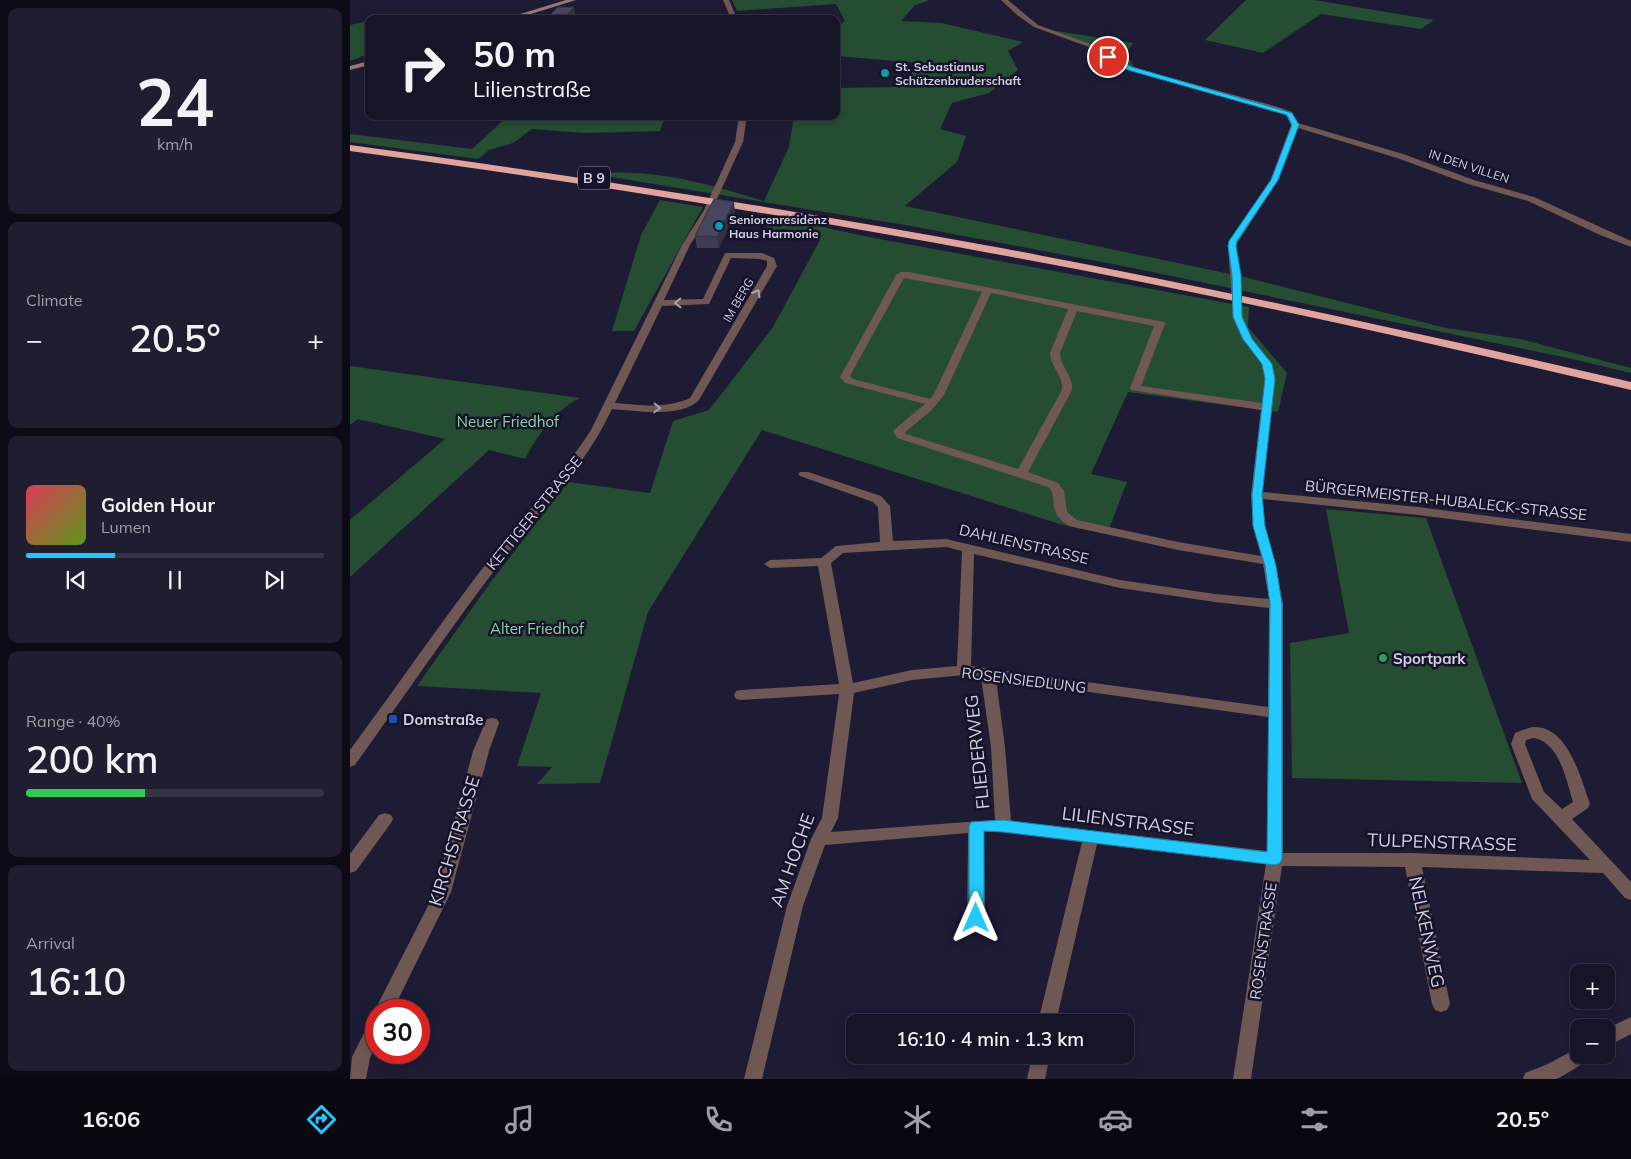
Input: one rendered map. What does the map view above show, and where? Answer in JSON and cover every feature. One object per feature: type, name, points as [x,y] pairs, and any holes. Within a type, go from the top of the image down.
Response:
[{"type":"highway","name":"B 9","points":[[350,144],[534,169],[1116,267],[1324,310],[1631,379]]},
{"type":"highway","name":"B 9","points":[[350,148],[834,218],[1109,272],[1378,328],[1631,386]]},
{"type":"street","points":[[522,15],[573,0]]},
{"type":"street","points":[[726,0],[732,15]]},
{"type":"street","points":[[1004,0],[1036,26],[1092,46],[1125,67],[1289,114],[1295,125]]},
{"type":"street","points":[[350,68],[365,64]]},
{"type":"street","name":"KETTIGER STRASSE","points":[[350,762],[496,558],[581,454],[609,406],[686,245],[708,210],[738,142],[742,120]]},
{"type":"street","name":"IN DEN VILLEN","points":[[1295,125],[1400,156],[1471,182],[1531,199],[1631,244]]},
{"type":"street","name":"ROSENSTRASSE","points":[[1242,1079],[1275,859],[1276,604],[1269,561],[1259,526],[1257,495],[1270,379],[1267,364],[1248,339],[1238,317],[1233,241],[1274,180],[1295,125]]},
{"type":"street","name":"IM BERG","points":[[609,406],[674,408],[687,405],[694,400],[772,266],[771,260],[762,256],[728,255],[706,302],[658,303]]},
{"type":"street","points":[[933,403],[849,381],[845,377],[846,372],[901,275],[1160,324],[1135,388],[1266,407]]},
{"type":"street","points":[[988,290],[950,372],[933,403],[899,431],[901,436],[1022,473],[1056,487],[1059,494],[1059,511],[1065,519],[1073,524],[1178,546],[1269,561]]},
{"type":"street","points":[[1022,473],[1067,390],[1068,383],[1055,360],[1055,353],[1074,307]]},
{"type":"street","points":[[770,564],[824,562],[840,549],[887,545],[884,506],[877,499],[804,474]]},
{"type":"street","name":"BÜRGERMEISTER-HUBALECK-STRASSE","points":[[1257,495],[1418,511],[1631,538]]},
{"type":"street","name":"DAHLIENSTRASSE","points":[[887,545],[946,543],[1120,584],[1215,598],[1276,604]]},
{"type":"street","points":[[964,670],[968,548]]},
{"type":"street","name":"AM HOCHE","points":[[753,1079],[795,906],[819,839],[830,818],[847,689],[824,562]]},
{"type":"street","name":"ROSENSIEDLUNG","points":[[741,695],[847,689],[912,675],[964,670],[1277,713]]},
{"type":"street","name":"FLIEDERWEG","points":[[988,674],[998,747],[1003,826]]},
{"type":"street","name":"KIRCHSTRASSE","points":[[389,999],[442,892],[481,751],[492,723]]},
{"type":"street","points":[[1561,818],[1582,804],[1562,749],[1547,736],[1537,733],[1526,734],[1520,737],[1518,744],[1537,795],[1631,893]]},
{"type":"street","points":[[350,866],[385,819]]},
{"type":"street","points":[[976,826],[976,918]]},
{"type":"street","name":"LILIENSTRASSE","points":[[819,839],[976,826],[1003,826],[1275,859]]},
{"type":"street","points":[[1048,1014],[1091,836]]},
{"type":"street","name":"TULPENSTRASSE","points":[[1275,859],[1412,860],[1607,867]]},
{"type":"street","name":"NELKENWEG","points":[[1412,860],[1441,1004]]},
{"type":"street","points":[[1615,1034],[1631,1024]]},
{"type":"street","points":[[357,1079],[356,1056],[365,1042]]},
{"type":"street","points":[[1532,1079],[1554,1071],[1570,1061]]},
{"type":"street","points":[[1036,1079],[1038,1064]]},
{"type":"green space","points":[[732,0],[927,0],[915,5],[901,21],[941,23],[1023,42],[1008,51],[1018,70],[989,93],[952,103],[940,129],[966,136],[957,162],[905,206],[1240,276],[1446,328],[1520,339],[1631,368],[1631,373],[1568,358],[1123,266],[911,226],[593,174],[637,173],[680,178],[764,201],[789,147],[793,120],[840,120],[840,88],[897,87],[921,63],[840,56],[840,25],[845,21],[836,4],[737,11]]},
{"type":"green space","points":[[1246,0],[1314,0],[1434,20],[1421,29],[1321,14],[1263,53],[1205,40]]},
{"type":"green space","points":[[365,22],[365,55],[350,61],[350,25]]},
{"type":"green space","points":[[1050,30],[1133,43],[1126,54],[1135,68],[1126,66],[1093,46]]},
{"type":"green space","points":[[504,120],[664,120],[660,131],[585,133],[532,129],[513,143],[489,150],[478,159],[350,142],[350,134],[472,149]]},
{"type":"green space","points":[[660,200],[703,207],[634,331],[612,331],[641,235]]},
{"type":"green space","name":"Alter Friedhof","points":[[772,216],[869,237],[1249,307],[1248,327],[1287,373],[1278,412],[1128,392],[1091,474],[1127,482],[1107,534],[1063,525],[762,430],[648,612],[600,783],[537,784],[552,767],[517,766],[541,693],[417,686],[490,583],[568,482],[650,493],[673,421],[709,410],[773,327],[820,240],[762,239]]},
{"type":"green space","name":"Neuer Friedhof","points":[[350,366],[580,398],[555,416],[535,441],[525,459],[489,450],[350,577],[350,520],[445,439],[358,419],[350,425]]},
{"type":"green space","name":"Sportpark","points":[[1326,509],[1426,518],[1522,783],[1292,778],[1290,643],[1349,633]]},
{"type":"building","points":[[558,7],[574,7],[567,15],[550,15]]},
{"type":"building","points":[[714,199],[734,202],[717,237],[695,236]]},
{"type":"place","name":"St. Sebastianus Schützenbruderschaft","points":[[885,73]]},
{"type":"place","name":"Seniorenresidenz Haus Harmonie","points":[[719,226]]},
{"type":"place","name":"Sportpark","points":[[1383,658]]},
{"type":"place","name":"Domstraße","points":[[393,719]]},
{"type":"route","points":[[976,918],[976,826],[1003,826],[1275,859],[1276,604],[1270,566],[1259,526],[1257,495],[1270,379],[1267,364],[1248,339],[1238,317],[1236,275],[1232,246],[1233,241],[1274,180],[1295,125],[1294,120],[1289,114],[1275,109],[1125,67],[1108,57]]}]
